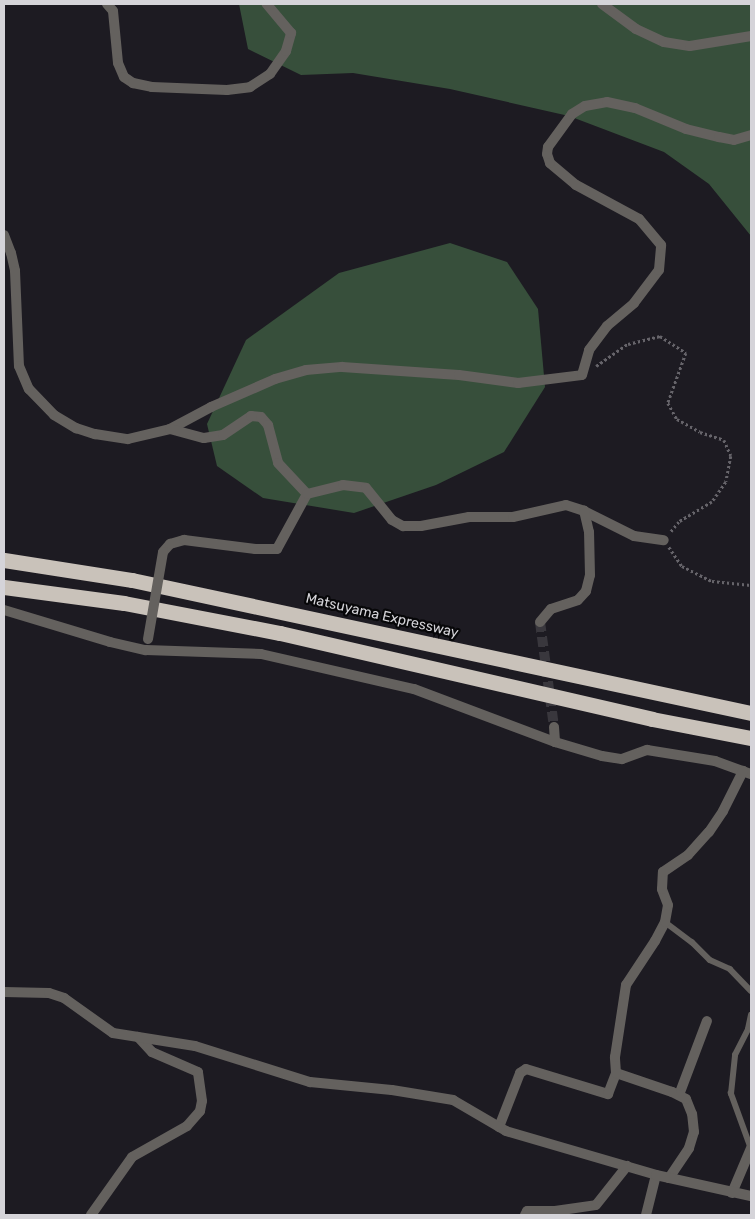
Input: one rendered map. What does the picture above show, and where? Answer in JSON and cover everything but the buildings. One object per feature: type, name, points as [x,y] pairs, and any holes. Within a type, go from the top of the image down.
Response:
[{"type":"highway","name":"Matsuyama Expressway","points":[[4,560],[132,580],[655,694],[751,713]]},
{"type":"highway","points":[[4,587],[124,603],[280,633],[652,719],[751,738]]},
{"type":"street","points":[[107,4],[114,11],[118,63],[124,77],[133,83],[152,87],[228,90],[250,87],[270,74],[286,51],[291,33],[267,4]]},
{"type":"street","points":[[602,4],[636,29],[664,42],[690,46],[751,36]]},
{"type":"street","points":[[4,236],[11,253],[15,271],[19,366],[30,389],[54,415],[76,428],[95,434],[128,439],[170,429],[211,407],[275,379],[306,370],[342,366],[459,375],[518,383],[582,375],[588,350],[607,326],[634,303],[659,270],[661,245],[639,219],[576,185],[550,163],[547,154],[548,146],[572,114],[584,106],[606,102],[635,108],[686,129],[719,137],[734,140],[751,135]]},
{"type":"street","points":[[170,429],[204,438],[223,435],[251,416],[261,417],[268,425],[278,462],[307,494]]},
{"type":"street","points":[[146,650],[163,552],[170,544],[184,540],[255,550],[277,549],[307,494],[343,485],[366,488],[392,520],[403,526],[421,526],[469,517],[513,517],[566,505],[584,511],[634,536],[664,540]]},
{"type":"street","points":[[540,622],[551,609],[578,600],[586,591],[590,575],[590,532],[584,511]]},
{"type":"street","points":[[4,610],[110,642],[146,650],[261,654],[405,686],[555,742],[602,756],[622,759],[646,750],[715,761],[747,772],[709,832],[688,855],[663,872],[662,889],[668,905],[665,922],[626,985],[615,1056],[616,1073],[608,1094],[526,1069],[520,1073],[499,1127]]},
{"type":"street","points":[[554,727],[555,742]]},
{"type":"street","points":[[4,992],[49,993],[64,998],[104,1029],[113,1033],[195,1046],[310,1082],[392,1090],[453,1100],[506,1131],[656,1175],[751,1196]]},
{"type":"street","points":[[679,1095],[707,1021]]},
{"type":"street","points":[[91,1215],[132,1157],[187,1126],[200,1111],[202,1101],[198,1072],[152,1052],[138,1037]]},
{"type":"street","points":[[616,1073],[686,1099],[692,1114],[694,1132],[689,1148],[669,1178]]},
{"type":"street","points":[[732,1193],[751,1148]]},
{"type":"street","points":[[525,1215],[527,1212],[556,1211],[596,1204],[627,1166]]},
{"type":"street","points":[[646,1215],[656,1175]]},
{"type":"lane","points":[[665,922],[692,942],[710,960],[730,970],[751,991]]},
{"type":"lane","points":[[751,1015],[748,1029],[735,1055],[731,1094],[751,1148]]},
{"type":"path","points":[[582,375],[628,344],[660,336],[686,353],[668,403],[677,419],[700,432],[724,440],[732,456],[726,482],[712,502],[679,522],[664,540],[682,566],[712,581],[751,585]]},
{"type":"green space","points":[[239,4],[751,4],[751,236],[709,184],[664,152],[569,116],[450,89],[353,73],[301,75],[248,49]]},
{"type":"green space","points":[[450,243],[507,262],[538,309],[545,387],[504,452],[436,485],[354,513],[263,498],[217,466],[207,424],[246,340],[339,273]]},
{"type":"tunnel","points":[[540,622],[554,727]]}]
